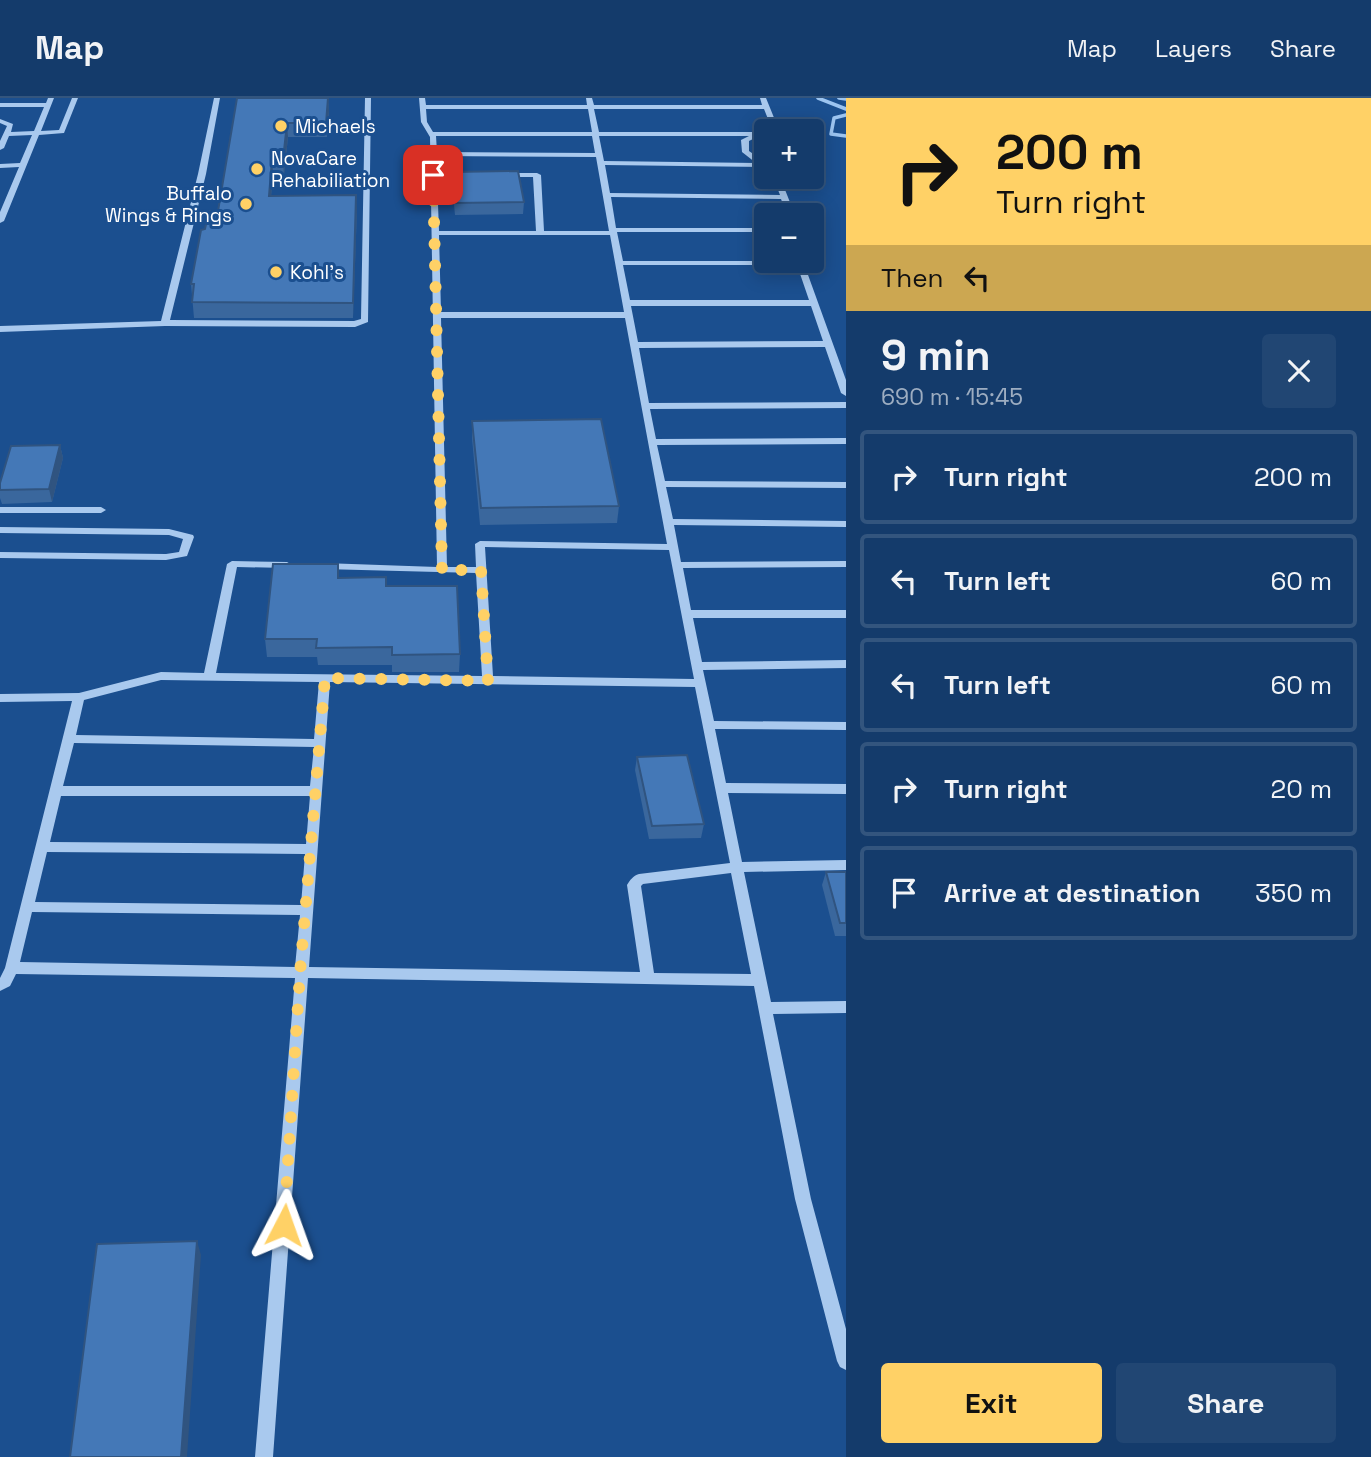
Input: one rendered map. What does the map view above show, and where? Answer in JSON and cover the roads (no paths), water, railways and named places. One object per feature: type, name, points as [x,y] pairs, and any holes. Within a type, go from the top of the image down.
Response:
[{"type":"street","points":[[7,134],[62,132],[75,98]]},
{"type":"street","points":[[165,323],[199,187],[217,98]]},
{"type":"street","points":[[0,329],[165,323],[355,324],[365,320],[368,98]]},
{"type":"street","points":[[763,98],[771,119]]},
{"type":"street","points":[[0,105],[49,101],[23,165],[4,199],[0,221]]},
{"type":"street","points":[[442,570],[433,154],[431,134],[424,122],[422,102],[766,107]]},
{"type":"street","points":[[590,103],[660,484],[803,1199],[846,1361]]},
{"type":"street","points":[[0,121],[10,123],[0,148]]},
{"type":"street","points":[[431,134],[754,134]]},
{"type":"street","points":[[754,137],[745,140],[746,152],[754,159]]},
{"type":"street","points":[[600,159],[754,165]]},
{"type":"street","points":[[0,166],[23,165]]},
{"type":"street","points":[[433,175],[474,175]]},
{"type":"street","points":[[499,175],[537,175],[540,233]]},
{"type":"street","points":[[781,189],[786,203]]},
{"type":"street","points":[[607,195],[784,197]]},
{"type":"street","points":[[435,233],[754,230]]},
{"type":"street","points":[[619,263],[754,262]]},
{"type":"street","points":[[803,273],[846,393]]},
{"type":"street","points":[[436,316],[814,303]]},
{"type":"street","points":[[634,345],[829,344]]},
{"type":"street","points":[[645,405],[846,405]]},
{"type":"street","points":[[652,442],[846,441]]},
{"type":"street","points":[[660,484],[846,485]]},
{"type":"street","points":[[668,522],[846,524]]},
{"type":"street","points":[[0,530],[169,532],[189,537],[183,554],[166,557],[0,555]]},
{"type":"street","points":[[488,681],[480,544],[673,547]]},
{"type":"street","points":[[209,677],[232,564],[302,566]]},
{"type":"street","points":[[316,566],[481,570]]},
{"type":"street","points":[[686,614],[846,614]]},
{"type":"street","points":[[697,666],[846,664]]},
{"type":"street","points":[[0,698],[79,697],[161,676],[700,683]]},
{"type":"street","points":[[264,1457],[325,678]]},
{"type":"street","points":[[0,985],[5,982],[12,968],[79,697]]},
{"type":"street","points":[[708,725],[846,726]]},
{"type":"street","points":[[68,739],[319,743]]},
{"type":"street","points":[[721,788],[846,789]]},
{"type":"street","points":[[56,791],[315,792]]},
{"type":"street","points":[[42,847],[311,849]]},
{"type":"street","points":[[648,979],[634,885],[639,878],[737,867],[846,865]]},
{"type":"street","points":[[27,907],[306,910]]},
{"type":"street","points":[[12,968],[760,980]]},
{"type":"lane","points":[[433,154],[600,159]]},
{"type":"lane","points":[[0,510],[101,510]]},
{"type":"lane","points":[[676,565],[846,564]]},
{"type":"lane","points":[[765,1008],[846,1007]]},
{"type":"waterway","points":[[818,98],[846,109]]},
{"type":"waterway","points":[[839,98],[846,99]]},
{"type":"waterway","points":[[846,115],[834,118],[831,134],[846,136]]},
{"type":"place","name":"Michaels","points":[[281,126]]},
{"type":"place","name":"NovaCare Rehabiliation","points":[[257,169]]},
{"type":"place","name":"Buffalo Wings & Rings","points":[[246,204]]},
{"type":"place","name":"Kohl's","points":[[276,272]]}]
